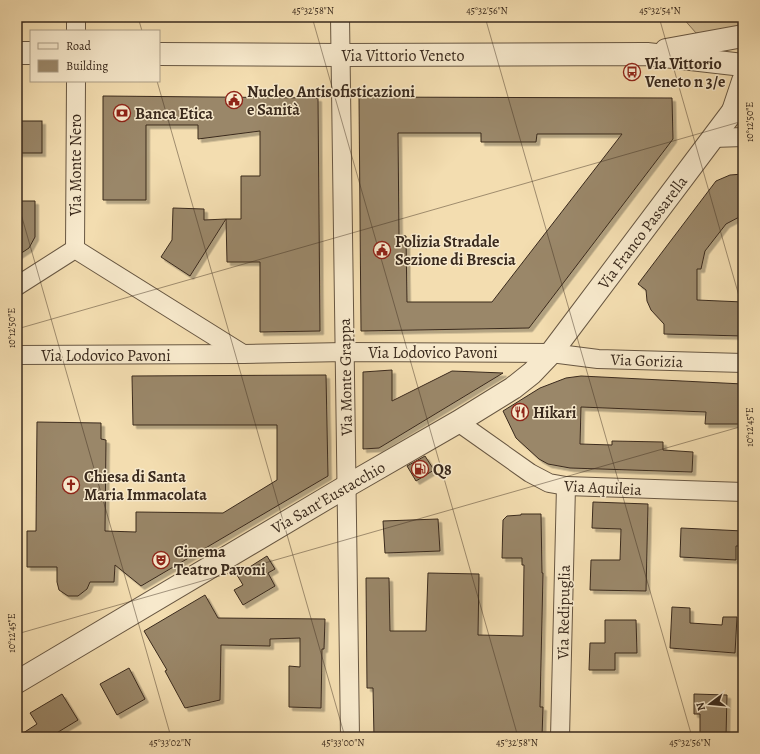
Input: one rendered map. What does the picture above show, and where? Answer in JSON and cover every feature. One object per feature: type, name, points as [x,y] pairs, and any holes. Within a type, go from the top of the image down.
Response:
[{"type":"street","points":[[76,17],[76,30]]},
{"type":"street","name":"Via Monte Grappa","points":[[340,17],[350,737]]},
{"type":"street","name":"Via Vittorio Veneto","points":[[647,54],[743,36]]},
{"type":"street","points":[[743,50],[743,61]]},
{"type":"street","points":[[17,53],[30,53]]},
{"type":"street","name":"Via Vittorio Veneto","points":[[160,54],[647,54],[743,65]]},
{"type":"street","name":"Via Franco Passarella","points":[[551,353],[713,138],[738,108],[743,81]]},
{"type":"street","name":"Via Monte Nero","points":[[75,249],[76,82]]},
{"type":"street","points":[[713,138],[743,138]]},
{"type":"street","points":[[17,286],[75,249],[243,354]]},
{"type":"street","name":"Via Lodovico Pavoni","points":[[17,355],[345,352],[551,353]]},
{"type":"street","name":"Via Gorizia","points":[[551,353],[598,359],[743,363]]},
{"type":"street","name":"Via Sant'Eustacchio","points":[[17,682],[346,486],[458,422],[513,388],[532,373],[551,353]]},
{"type":"street","name":"Via Aquileia","points":[[458,422],[530,473],[549,483],[566,486],[743,492]]},
{"type":"street","name":"Via Redipuglia","points":[[560,737],[566,486]]},
{"type":"shaded area","points":[[682,17],[743,17],[743,26],[720,33],[696,33]]},
{"type":"building","points":[[103,96],[318,98],[320,331],[260,332],[260,262],[227,262],[226,219],[241,219],[241,176],[260,176],[260,131],[198,139],[198,125],[146,125],[146,200],[103,200]]},
{"type":"building","points":[[359,97],[672,98],[673,139],[529,328],[361,331]],"holes":[[[398,133],[481,133],[481,142],[536,142],[537,134],[622,134],[492,302],[407,302],[406,236],[399,235]]]},
{"type":"building","points":[[17,121],[42,121],[42,153],[17,153]]},
{"type":"building","points":[[743,174],[743,215],[726,224],[705,251],[701,269],[697,269],[697,300],[743,302],[743,336],[664,334],[664,324],[651,310],[647,301],[646,290],[638,284],[716,181],[730,175]]},
{"type":"building","points":[[17,201],[35,201],[35,237],[29,248],[17,256]]},
{"type":"building","points":[[173,208],[204,209],[204,220],[226,219],[190,276],[161,257],[172,240]]},
{"type":"building","points":[[392,370],[392,401],[452,371],[503,373],[379,448],[363,449],[363,372]]},
{"type":"building","points":[[326,375],[328,476],[141,586],[115,565],[114,582],[90,582],[87,589],[78,596],[68,596],[59,590],[57,582],[57,567],[27,567],[27,531],[36,531],[37,422],[101,423],[101,439],[106,440],[105,531],[136,532],[136,512],[223,513],[277,480],[277,425],[133,425],[132,376]]},
{"type":"building","points":[[581,376],[743,384],[743,424],[705,424],[706,412],[581,407],[580,444],[612,445],[612,441],[663,442],[663,450],[693,452],[692,472],[570,468],[548,464],[539,459],[516,438],[503,411],[540,388],[566,378]]},
{"type":"building","points":[[425,456],[434,470],[416,481],[407,466]]},
{"type":"building","points":[[593,502],[648,504],[646,591],[590,590],[591,560],[620,560],[621,529],[592,528]]},
{"type":"building","points":[[541,514],[543,573],[540,707],[543,707],[542,737],[374,737],[373,688],[367,688],[366,578],[389,578],[390,631],[426,631],[428,573],[479,574],[478,635],[523,636],[524,565],[522,565],[522,558],[502,558],[503,520],[507,516]]},
{"type":"building","points":[[438,519],[440,551],[385,553],[383,521]]},
{"type":"building","points":[[681,528],[743,531],[743,546],[736,546],[736,560],[680,557]]},
{"type":"building","points":[[267,556],[275,569],[268,573],[275,586],[243,605],[234,590],[243,585],[237,575]]},
{"type":"building","points":[[205,595],[218,618],[325,619],[324,649],[322,649],[321,708],[289,707],[289,666],[300,667],[300,638],[270,639],[270,646],[221,645],[220,700],[185,708],[165,671],[167,670],[144,631]]},
{"type":"building","points":[[672,607],[690,608],[690,623],[722,625],[723,617],[737,617],[735,653],[670,648]]},
{"type":"building","points":[[605,620],[636,620],[637,653],[615,653],[615,670],[589,670],[590,643],[605,643]]},
{"type":"building","points":[[129,668],[145,699],[117,715],[100,684]]},
{"type":"building","points":[[62,694],[78,720],[50,737],[17,737],[37,724],[30,713]]},
{"type":"building","points":[[694,694],[727,695],[726,737],[700,737],[700,714],[694,714]]},
{"type":"place","name":"Via Vittorio Veneto n 3/e","points":[[632,72]]},
{"type":"place","name":"Nucleo Antisofisticazioni e Sanità","points":[[234,100]]},
{"type":"place","name":"Banca Etica","points":[[122,113]]},
{"type":"place","name":"Polizia Stradale Sezione di Brescia","points":[[382,250]]},
{"type":"place","name":"Hikari","points":[[520,412]]},
{"type":"place","name":"Q8","points":[[420,469]]},
{"type":"place","name":"Chiesa di Santa Maria Immacolata","points":[[71,485]]},
{"type":"place","name":"Cinema Teatro Pavoni","points":[[161,560]]}]
